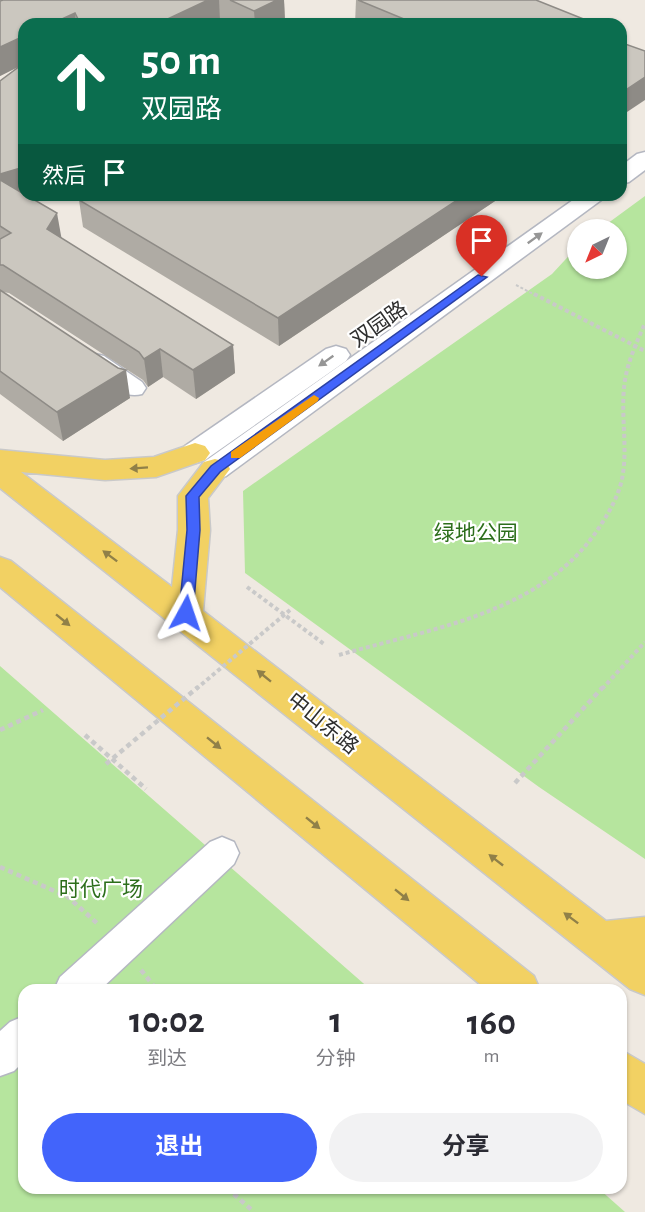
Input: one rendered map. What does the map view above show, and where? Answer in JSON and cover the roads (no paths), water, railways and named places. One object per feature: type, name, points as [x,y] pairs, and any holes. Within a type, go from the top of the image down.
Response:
[{"type":"main road","points":[[627,150],[645,137]]},
{"type":"main road","points":[[627,172],[645,159]]},
{"type":"main road","name":"双园路","points":[[205,461],[555,201]]},
{"type":"main road","name":"双园路","points":[[205,461],[587,201]]},
{"type":"main road","points":[[0,460],[105,470],[205,461],[193,496],[194,530],[186,613]]},
{"type":"main road","name":"中山东路","points":[[0,472],[186,613],[645,975]]},
{"type":"main road","points":[[0,569],[512,984]]},
{"type":"main road","points":[[600,940],[645,936]]},
{"type":"main road","points":[[627,1077],[645,1092]]},
{"type":"street","points":[[76,350],[133,388]]},
{"type":"street","points":[[80,984],[222,853]]},
{"type":"street","points":[[0,1057],[18,1040]]},
{"type":"park label","name":"绿地公园","points":[[476,533]]},
{"type":"park label","name":"时代广场","points":[[101,889]]}]
